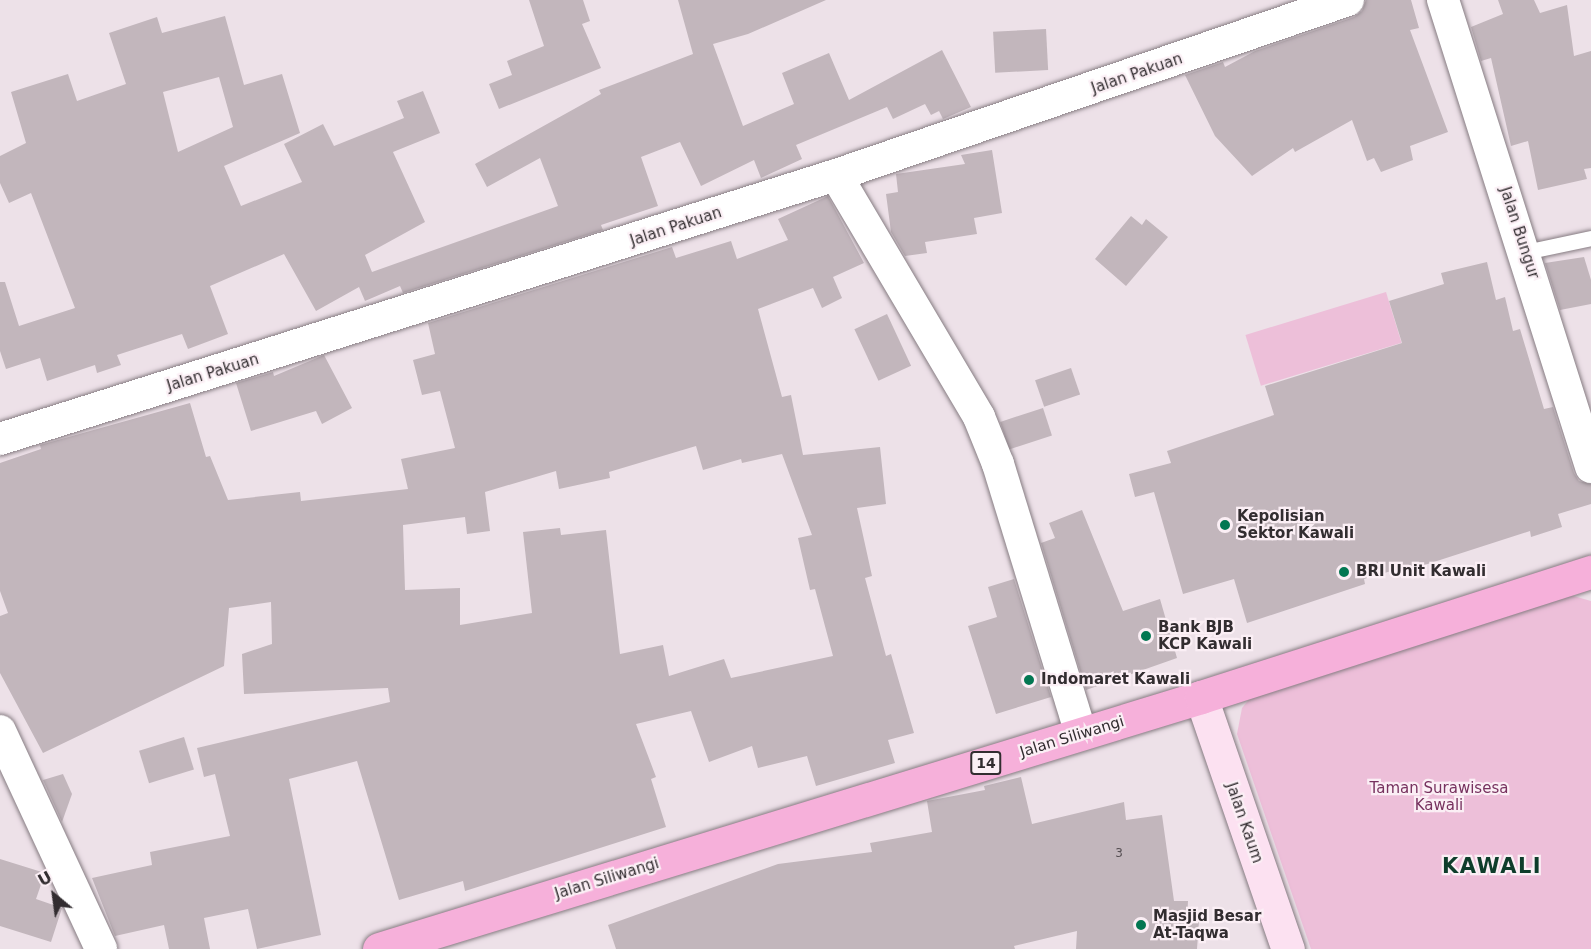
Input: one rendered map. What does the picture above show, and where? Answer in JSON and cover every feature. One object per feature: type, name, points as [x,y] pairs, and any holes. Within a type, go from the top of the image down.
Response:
[{"type":"highway","name":"Jalan Siliwangi","points":[[379,949],[1201,697],[1591,572]]},
{"type":"main road","name":"Jalan Kaum","points":[[1201,697],[1288,949]]},
{"type":"street","name":"Jalan Pakuan","points":[[0,439],[836,175],[1348,0]]},
{"type":"street","name":"Jalan Bungur","points":[[1443,0],[1525,252],[1591,467]]},
{"type":"street","points":[[836,175],[979,417],[998,464],[1081,734]]},
{"type":"street","points":[[0,731],[101,949]]},
{"type":"lane","points":[[1525,252],[1591,238]]},
{"type":"green space","points":[[1386,292],[1401,343],[1261,386],[1245,335]]},
{"type":"green space","name":"Taman Surawisesa Kawali","points":[[1570,595],[1591,601],[1591,949],[1311,949],[1237,734],[1242,708],[1250,698]]},
{"type":"building","points":[[529,0],[583,0],[590,21],[582,24],[601,68],[499,109],[489,84],[512,75],[507,61],[544,46]]},
{"type":"building","points":[[678,0],[826,0],[748,34],[713,44],[743,126],[794,104],[782,73],[829,53],[849,100],[942,50],[971,107],[943,119],[939,111],[931,115],[925,104],[893,119],[887,107],[796,145],[802,159],[761,178],[754,160],[701,186],[680,142],[641,157],[658,206],[601,225],[603,230],[403,293],[400,286],[365,301],[359,287],[316,311],[284,254],[210,286],[228,334],[188,349],[182,334],[117,355],[121,365],[97,373],[95,365],[47,381],[40,358],[6,369],[0,351],[0,282],[5,282],[19,326],[75,308],[31,193],[9,203],[0,183],[0,156],[26,143],[11,92],[68,74],[77,101],[126,84],[109,33],[157,17],[162,33],[225,16],[244,85],[282,74],[300,133],[224,166],[241,206],[302,182],[284,144],[323,124],[334,146],[404,118],[397,101],[423,91],[440,133],[393,152],[425,222],[365,255],[372,272],[558,206],[540,158],[487,187],[475,164],[601,94],[599,90],[693,54]],"holes":[[[219,77],[233,127],[178,152],[163,92]]]},
{"type":"building","points":[[1366,0],[1411,0],[1419,28],[1410,30],[1448,132],[1410,146],[1413,160],[1381,172],[1374,158],[1367,161],[1352,120],[1295,152],[1293,148],[1252,176],[1215,136],[1185,75],[1223,62],[1225,67],[1255,51],[1354,17],[1362,11]]},
{"type":"building","points":[[1498,0],[1534,0],[1540,13],[1567,5],[1574,56],[1591,51],[1591,168],[1584,169],[1587,179],[1538,190],[1528,141],[1511,146],[1491,58],[1481,61],[1471,27],[1503,14]]},
{"type":"building","points":[[1046,29],[1048,70],[995,73],[993,32]]},
{"type":"building","points":[[992,150],[1002,213],[974,218],[977,234],[925,242],[927,253],[905,256],[891,232],[886,194],[898,192],[896,174],[965,164],[961,155]]},
{"type":"building","points":[[828,196],[864,263],[833,277],[842,298],[822,308],[813,288],[758,309],[782,397],[791,395],[803,455],[880,447],[886,504],[857,508],[872,576],[865,578],[886,656],[891,654],[914,733],[888,740],[895,763],[816,786],[807,756],[758,768],[752,746],[709,762],[691,711],[636,724],[656,777],[651,779],[666,827],[465,891],[463,881],[399,900],[357,761],[289,779],[321,935],[257,949],[248,909],[204,918],[210,949],[169,949],[164,925],[115,936],[92,878],[152,865],[150,852],[230,836],[215,774],[204,777],[197,748],[390,702],[388,688],[244,694],[242,654],[272,644],[271,602],[229,608],[224,666],[43,753],[0,673],[0,616],[8,613],[0,591],[0,463],[41,449],[40,445],[190,403],[206,457],[210,456],[228,500],[300,492],[301,501],[408,489],[401,459],[455,448],[440,391],[422,395],[413,360],[435,354],[428,323],[672,247],[676,258],[731,241],[737,259],[788,240],[778,219]],"holes":[[[696,446],[703,470],[741,459],[742,463],[782,454],[812,535],[798,538],[810,590],[815,589],[833,656],[731,678],[724,659],[669,676],[663,645],[620,654],[606,530],[561,535],[560,528],[523,532],[532,613],[460,625],[460,588],[405,590],[403,525],[465,517],[467,534],[490,531],[485,492],[556,471],[559,489],[610,478],[609,472]]]},
{"type":"building","points":[[1131,216],[1142,225],[1146,219],[1168,237],[1126,286],[1095,259]]},
{"type":"building","points":[[1584,257],[1591,280],[1591,304],[1560,310],[1545,263]]},
{"type":"building","points":[[1487,262],[1496,300],[1505,297],[1513,331],[1520,329],[1544,409],[1553,407],[1574,473],[1579,481],[1591,484],[1591,504],[1558,514],[1562,527],[1531,537],[1530,531],[1409,570],[1408,566],[1364,579],[1365,584],[1247,623],[1234,579],[1183,594],[1154,492],[1135,497],[1129,474],[1171,463],[1167,451],[1274,415],[1265,386],[1402,343],[1389,301],[1444,284],[1441,273]]},
{"type":"building","points":[[887,314],[911,366],[878,381],[854,329]]},
{"type":"building","points":[[324,355],[352,408],[322,424],[316,411],[251,431],[236,383],[273,372],[274,376]]},
{"type":"building","points":[[1071,368],[1080,394],[1044,407],[1035,380]]},
{"type":"building","points":[[1043,408],[1052,436],[1009,449],[1000,422]]},
{"type":"building","points":[[1082,510],[1123,611],[1160,599],[1177,658],[1086,690],[1041,543],[1055,538],[1049,523]]},
{"type":"building","points":[[1014,579],[1051,697],[996,714],[968,626],[997,617],[988,587]]},
{"type":"building","points":[[184,737],[194,770],[149,783],[139,751]]},
{"type":"building","points":[[63,774],[72,794],[62,822],[43,780]]},
{"type":"building","points":[[1021,777],[1032,824],[1124,802],[1126,820],[1162,815],[1174,901],[1188,901],[1187,920],[1199,921],[1197,949],[1076,949],[1077,931],[1014,946],[1015,949],[616,949],[608,925],[778,864],[872,852],[870,843],[932,832],[927,801],[985,790],[984,786]]},
{"type":"building","points":[[0,859],[45,873],[36,899],[62,908],[51,942],[0,926]]},
{"type":"place","name":"Kepolisian Sektor Kawali","points":[[1225,525]]},
{"type":"place","name":"BRI Unit Kawali","points":[[1344,572]]},
{"type":"place","name":"Bank BJB KCP Kawali","points":[[1146,636]]},
{"type":"place","name":"Indomaret Kawali","points":[[1029,680]]},
{"type":"place","name":"Masjid Besar At-Taqwa","points":[[1141,925]]},
{"type":"district","name":"KAWALI","points":[[1492,866]]}]
